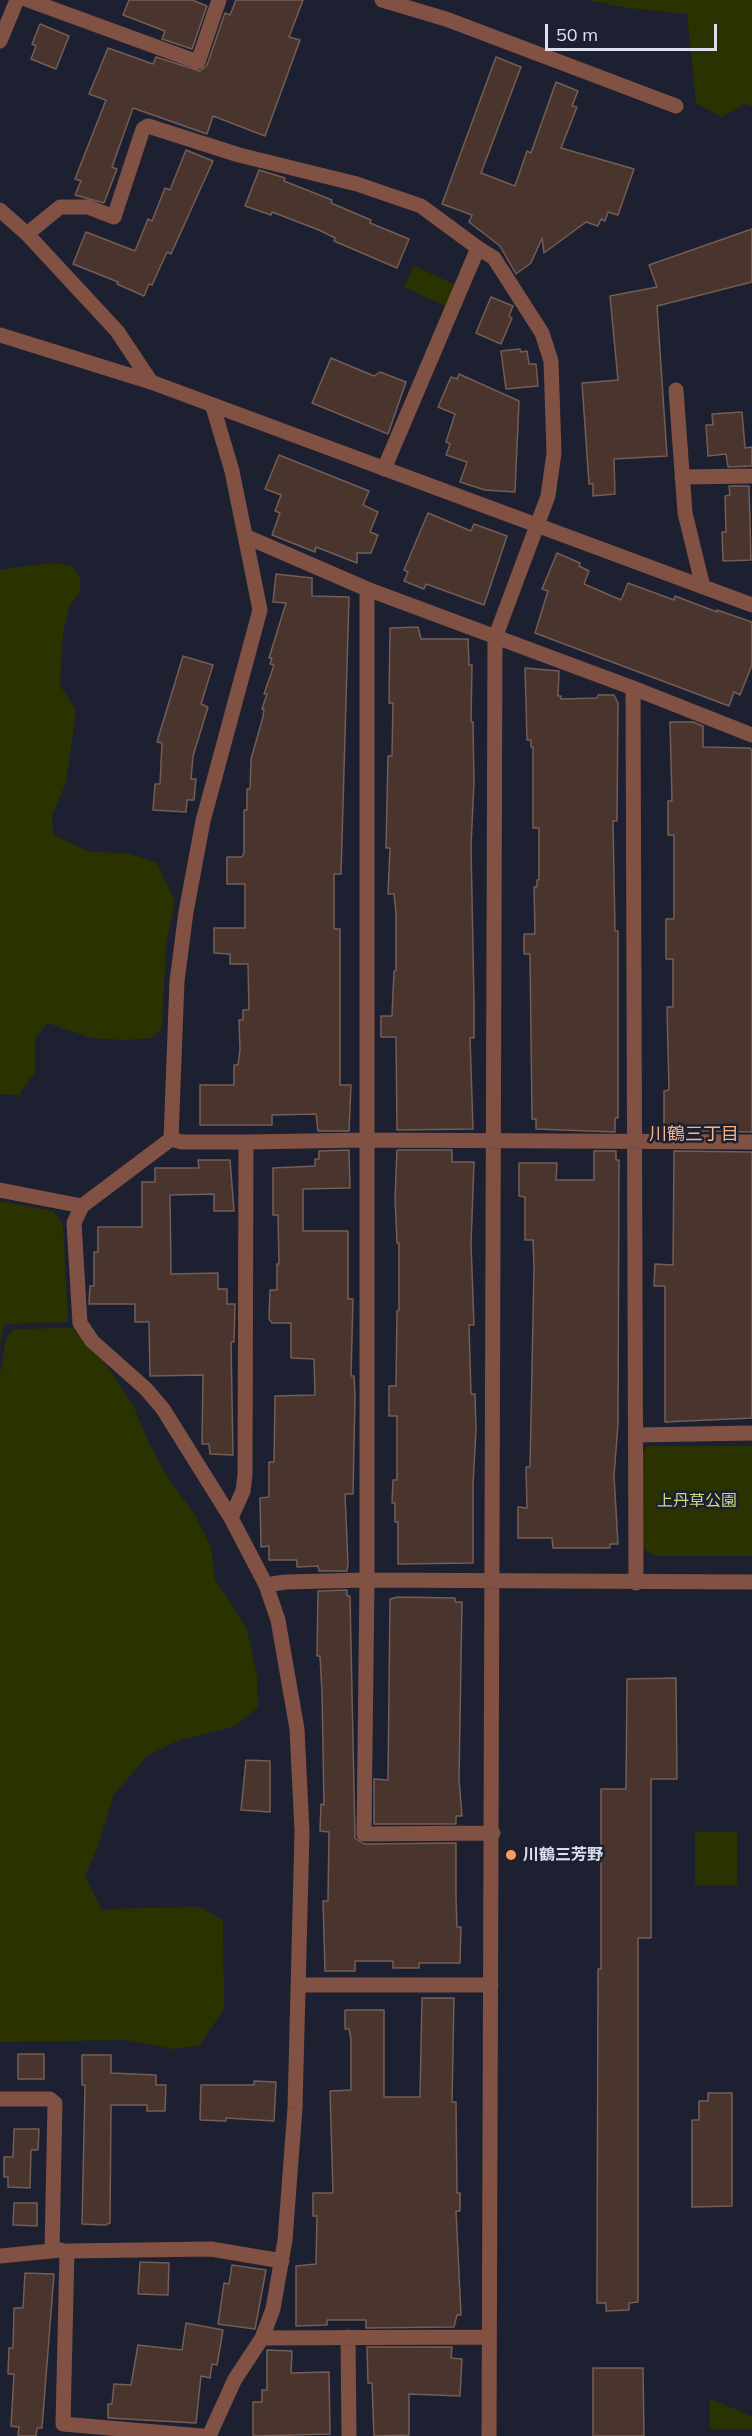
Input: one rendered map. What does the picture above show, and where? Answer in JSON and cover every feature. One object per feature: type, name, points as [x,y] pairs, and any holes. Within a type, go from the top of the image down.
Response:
[{"type":"street","points":[[0,42],[17,0]]},
{"type":"street","points":[[28,0],[198,62],[219,0]]},
{"type":"street","points":[[382,0],[446,19],[676,106]]},
{"type":"street","points":[[27,234],[60,207],[88,207],[114,217],[143,129],[148,126],[239,155],[357,184],[421,206],[494,258],[542,333],[551,361],[554,453],[548,496],[495,638],[491,1141],[493,1833],[489,2436]]},
{"type":"street","points":[[0,210],[27,234],[117,332],[151,382]]},
{"type":"street","points":[[384,469],[478,248]]},
{"type":"street","points":[[0,334],[151,382],[213,407],[537,524],[752,605]]},
{"type":"street","points":[[676,390],[685,513],[703,587]]},
{"type":"street","points":[[171,1139],[177,981],[186,912],[203,821],[260,610],[232,471],[213,407]]},
{"type":"street","points":[[682,477],[752,476]]},
{"type":"street","points":[[247,537],[367,589],[752,735]]},
{"type":"street","points":[[367,589],[368,1580],[364,1834],[493,1833]]},
{"type":"street","points":[[633,688],[636,1583]]},
{"type":"street","points":[[171,1139],[183,1142],[368,1140],[752,1142]]},
{"type":"street","points":[[171,1139],[82,1206],[74,1223],[80,1323],[92,1341],[146,1389],[163,1409],[231,1518],[266,1585],[278,1620],[297,1729],[302,1832],[294,2138],[282,2261],[273,2309],[262,2338],[235,2379],[209,2436]]},
{"type":"street","points":[[231,1518],[243,1491],[245,1475],[246,1142]]},
{"type":"street","points":[[0,1190],[82,1206]]},
{"type":"street","points":[[636,1435],[752,1433]]},
{"type":"street","points":[[266,1585],[285,1582],[368,1580],[752,1582]]},
{"type":"street","points":[[298,1985],[491,1985]]},
{"type":"street","points":[[0,2098],[50,2099],[55,2103],[63,2424],[202,2436]]},
{"type":"street","points":[[0,2256],[59,2250],[211,2249],[282,2261]]},
{"type":"street","points":[[348,2337],[348,2436]]},
{"type":"street","points":[[262,2338],[489,2337]]},
{"type":"green space","points":[[586,0],[752,0],[752,106],[745,104],[722,117],[696,103],[687,14],[629,8]]},
{"type":"green space","points":[[414,266],[460,287],[450,308],[404,287]]},
{"type":"green space","points":[[48,563],[71,565],[80,576],[80,592],[69,607],[63,631],[60,685],[76,711],[66,783],[52,816],[53,835],[90,852],[126,853],[156,862],[175,901],[166,946],[162,1028],[152,1038],[124,1040],[92,1038],[47,1023],[35,1039],[35,1072],[19,1095],[0,1094],[0,570]]},
{"type":"green space","points":[[0,1201],[53,1211],[63,1224],[68,1322],[4,1324],[0,1347]]},
{"type":"green space","points":[[73,1328],[110,1370],[134,1407],[147,1439],[168,1478],[195,1515],[211,1547],[215,1579],[247,1629],[257,1676],[258,1707],[235,1726],[179,1740],[147,1756],[113,1796],[98,1847],[85,1875],[101,1909],[200,1907],[223,1920],[224,2009],[199,2046],[173,2049],[127,2040],[0,2042],[0,1374],[6,1338],[14,1329]]},
{"type":"green space","name":"上丹草公園","points":[[648,1446],[752,1446],[752,1556],[656,1556],[647,1551],[642,1544],[642,1454]]},
{"type":"green space","points":[[695,1832],[737,1832],[737,1885],[695,1885]]},
{"type":"green space","points":[[710,2399],[752,2416],[752,2429],[710,2429]]},
{"type":"building","points":[[129,0],[192,0],[207,6],[192,49],[162,39],[165,31],[123,15]]},
{"type":"building","points":[[236,0],[303,0],[289,37],[300,40],[265,136],[213,116],[207,134],[133,108],[112,167],[117,169],[104,203],[75,195],[81,181],[75,179],[106,100],[89,94],[108,48],[153,64],[156,57],[200,71],[207,65],[225,13],[230,15]]},
{"type":"building","points":[[40,24],[69,36],[56,69],[31,59],[36,46],[32,44]]},
{"type":"building","points":[[496,57],[521,67],[481,173],[515,186],[527,151],[531,153],[556,82],[578,91],[572,106],[577,107],[561,148],[634,169],[618,215],[608,212],[605,221],[601,219],[598,226],[586,222],[544,253],[542,238],[531,263],[516,274],[500,246],[469,222],[472,215],[442,204]]},
{"type":"building","points":[[186,150],[213,161],[171,254],[167,252],[152,285],[149,284],[144,296],[117,284],[118,282],[73,264],[86,232],[135,251],[148,219],[152,221],[165,188],[170,190]]},
{"type":"building","points":[[259,170],[285,178],[284,181],[332,200],[331,203],[371,220],[370,223],[409,239],[397,268],[334,241],[335,238],[319,230],[272,212],[271,215],[245,206]]},
{"type":"building","points":[[752,229],[752,282],[657,306],[667,456],[614,459],[615,494],[593,496],[593,484],[589,484],[582,383],[618,380],[610,296],[657,287],[649,265]]},
{"type":"building","points":[[491,297],[513,306],[509,316],[512,318],[501,344],[476,333]]},
{"type":"building","points":[[520,349],[521,352],[527,351],[529,364],[536,364],[538,386],[506,389],[501,351]]},
{"type":"building","points":[[331,358],[374,376],[380,372],[406,382],[388,434],[312,403]]},
{"type":"building","points":[[459,374],[519,401],[515,492],[485,490],[460,482],[467,462],[446,455],[450,444],[446,442],[455,414],[438,407],[451,377],[457,379]]},
{"type":"building","points":[[742,412],[745,448],[752,447],[752,466],[728,467],[726,454],[708,456],[706,425],[713,425],[712,414]]},
{"type":"building","points":[[279,455],[369,491],[363,505],[378,512],[370,532],[378,535],[371,553],[357,553],[357,563],[316,547],[315,552],[272,535],[280,513],[275,511],[281,495],[265,489]]},
{"type":"building","points":[[729,486],[749,486],[751,560],[723,561],[722,532],[726,532],[725,496],[730,495]]},
{"type":"building","points":[[428,513],[471,531],[474,524],[507,536],[484,605],[426,584],[424,589],[404,581],[408,572],[404,570]]},
{"type":"building","points":[[557,553],[580,563],[579,566],[589,571],[584,584],[621,600],[628,583],[674,600],[675,596],[752,622],[752,665],[740,695],[734,692],[729,706],[535,633],[548,591],[542,589]]},
{"type":"building","points":[[276,574],[312,578],[312,596],[349,597],[341,874],[334,874],[334,929],[340,929],[340,1085],[351,1085],[349,1131],[318,1131],[316,1114],[272,1115],[272,1125],[200,1125],[200,1085],[234,1085],[234,1065],[238,1065],[240,1049],[239,1020],[243,1020],[243,1010],[249,1010],[248,964],[230,964],[230,954],[214,953],[214,928],[245,928],[245,884],[227,884],[227,857],[242,857],[244,853],[244,810],[247,810],[247,789],[250,789],[251,759],[263,717],[264,709],[262,709],[267,694],[264,694],[274,665],[270,664],[272,658],[269,658],[286,603],[273,602]]},
{"type":"building","points":[[418,627],[421,639],[468,639],[469,665],[472,665],[471,722],[473,722],[474,782],[471,846],[474,1038],[470,1038],[473,1129],[397,1130],[396,1037],[381,1037],[381,1016],[392,1016],[394,971],[396,971],[396,914],[394,894],[388,894],[390,848],[386,848],[388,756],[392,756],[393,703],[389,703],[390,628]]},
{"type":"building","points":[[183,656],[213,665],[201,704],[208,707],[193,756],[191,779],[196,779],[194,800],[187,800],[186,812],[153,810],[155,784],[160,784],[162,743],[157,742]]},
{"type":"building","points":[[525,668],[559,671],[558,696],[561,696],[561,699],[614,695],[618,703],[617,821],[613,821],[615,931],[618,931],[618,1118],[615,1118],[615,1132],[536,1129],[536,1119],[532,1119],[530,954],[524,954],[524,934],[535,934],[534,887],[537,887],[537,880],[539,880],[539,828],[533,828],[533,747],[531,747],[531,740],[527,740]]},
{"type":"building","points":[[670,722],[693,722],[703,726],[703,747],[750,748],[752,750],[752,1132],[664,1130],[664,1091],[669,1090],[667,1007],[673,1007],[673,959],[666,959],[666,919],[674,919],[674,835],[668,835],[668,801],[672,801]]},
{"type":"building","points":[[349,1150],[350,1188],[303,1189],[303,1231],[348,1231],[348,1299],[353,1299],[351,1376],[354,1376],[355,1396],[353,1494],[345,1494],[348,1564],[347,1571],[319,1571],[318,1566],[297,1567],[297,1560],[269,1560],[269,1546],[261,1547],[260,1498],[269,1497],[269,1462],[274,1462],[275,1396],[315,1395],[314,1359],[291,1358],[291,1323],[272,1323],[269,1319],[270,1290],[277,1290],[277,1264],[279,1264],[278,1215],[273,1215],[273,1168],[315,1166],[315,1159],[319,1159],[319,1151]]},
{"type":"building","points":[[397,1150],[452,1150],[452,1162],[474,1162],[471,1244],[474,1325],[469,1325],[471,1394],[475,1394],[476,1430],[473,1563],[398,1564],[398,1522],[395,1522],[395,1503],[392,1503],[393,1480],[397,1480],[397,1416],[389,1416],[389,1386],[396,1386],[397,1311],[399,1310],[399,1243],[397,1243],[395,1198]]},
{"type":"building","points":[[594,1151],[616,1151],[616,1160],[619,1160],[618,1424],[614,1476],[618,1544],[610,1544],[610,1548],[553,1548],[552,1538],[518,1538],[518,1507],[527,1508],[526,1467],[530,1467],[534,1268],[533,1240],[525,1240],[525,1197],[519,1196],[519,1163],[557,1163],[556,1180],[594,1180]]},
{"type":"building","points":[[674,1151],[752,1152],[752,1418],[665,1422],[665,1286],[654,1286],[655,1264],[673,1265]]},
{"type":"building","points":[[198,1160],[230,1160],[234,1211],[214,1211],[214,1194],[170,1195],[171,1274],[218,1273],[218,1289],[227,1289],[227,1304],[235,1304],[234,1342],[231,1342],[233,1455],[210,1454],[209,1444],[202,1444],[203,1375],[150,1376],[149,1322],[135,1322],[135,1304],[89,1304],[90,1286],[94,1286],[94,1252],[98,1252],[98,1227],[142,1227],[142,1182],[155,1182],[155,1168],[199,1168]]},
{"type":"building","points":[[347,1590],[347,1596],[350,1596],[355,1838],[364,1844],[456,1843],[457,1927],[461,1927],[460,1963],[419,1963],[419,1968],[393,1968],[393,1961],[355,1961],[355,1971],[325,1971],[323,1901],[328,1901],[329,1832],[320,1831],[321,1804],[324,1805],[322,1692],[320,1656],[317,1656],[318,1591]]},
{"type":"building","points":[[398,1597],[455,1598],[455,1602],[462,1602],[459,1779],[462,1816],[456,1816],[456,1824],[374,1824],[374,1779],[388,1780],[390,1599]]},
{"type":"building","points":[[676,1678],[677,1779],[651,1779],[651,1938],[638,1938],[638,2302],[629,2303],[629,2310],[606,2311],[606,2303],[597,2303],[601,1789],[626,1789],[627,1679]]},
{"type":"building","points":[[246,1760],[270,1761],[270,1812],[241,1810]]},
{"type":"building","points":[[422,1998],[454,1998],[452,2102],[456,2102],[457,2193],[460,2193],[460,2211],[456,2211],[461,2315],[457,2315],[454,2327],[366,2328],[366,2320],[327,2320],[327,2325],[296,2326],[296,2266],[316,2264],[317,2216],[313,2216],[313,2193],[333,2193],[330,2091],[351,2090],[351,2039],[349,2029],[345,2029],[345,2010],[384,2010],[384,2097],[420,2097]]},
{"type":"building","points":[[18,2054],[44,2054],[44,2079],[18,2079]]},
{"type":"building","points":[[82,2055],[111,2055],[111,2073],[156,2075],[156,2085],[166,2085],[165,2111],[147,2111],[147,2105],[111,2105],[110,2223],[105,2225],[82,2224],[85,2085],[82,2085]]},
{"type":"building","points":[[254,2081],[276,2082],[274,2121],[226,2118],[226,2121],[200,2120],[201,2085],[254,2085]]},
{"type":"building","points":[[708,2093],[732,2093],[732,2206],[692,2207],[692,2120],[699,2120],[699,2101],[708,2101]]},
{"type":"building","points":[[14,2129],[39,2129],[38,2150],[31,2150],[30,2188],[8,2187],[8,2177],[4,2177],[4,2157],[13,2157]]},
{"type":"building","points":[[14,2203],[37,2203],[37,2226],[13,2225]]},
{"type":"building","points":[[140,2262],[169,2263],[168,2295],[138,2294]]},
{"type":"building","points":[[232,2265],[266,2270],[255,2329],[218,2324],[224,2283],[229,2284]]},
{"type":"building","points":[[25,2273],[54,2274],[42,2428],[37,2428],[36,2436],[18,2436],[19,2427],[11,2426],[14,2374],[8,2374],[9,2348],[13,2348],[14,2308],[23,2308]]},
{"type":"building","points":[[186,2323],[223,2330],[217,2365],[212,2364],[210,2378],[201,2376],[196,2423],[108,2418],[108,2404],[112,2404],[114,2384],[131,2385],[138,2345],[182,2350]]},
{"type":"building","points":[[367,2347],[452,2347],[451,2358],[462,2359],[460,2396],[409,2394],[409,2435],[374,2436],[372,2383],[368,2383]]},
{"type":"building","points":[[267,2350],[292,2351],[291,2373],[329,2372],[330,2434],[253,2436],[253,2402],[262,2402],[262,2390],[267,2390]]},
{"type":"building","points":[[593,2368],[643,2368],[644,2436],[593,2436]]},
{"type":"place","name":"川鶴三芳野","points":[[511,1855]]},
{"type":"district","name":"川鶴三丁目","points":[[694,1135]]}]
